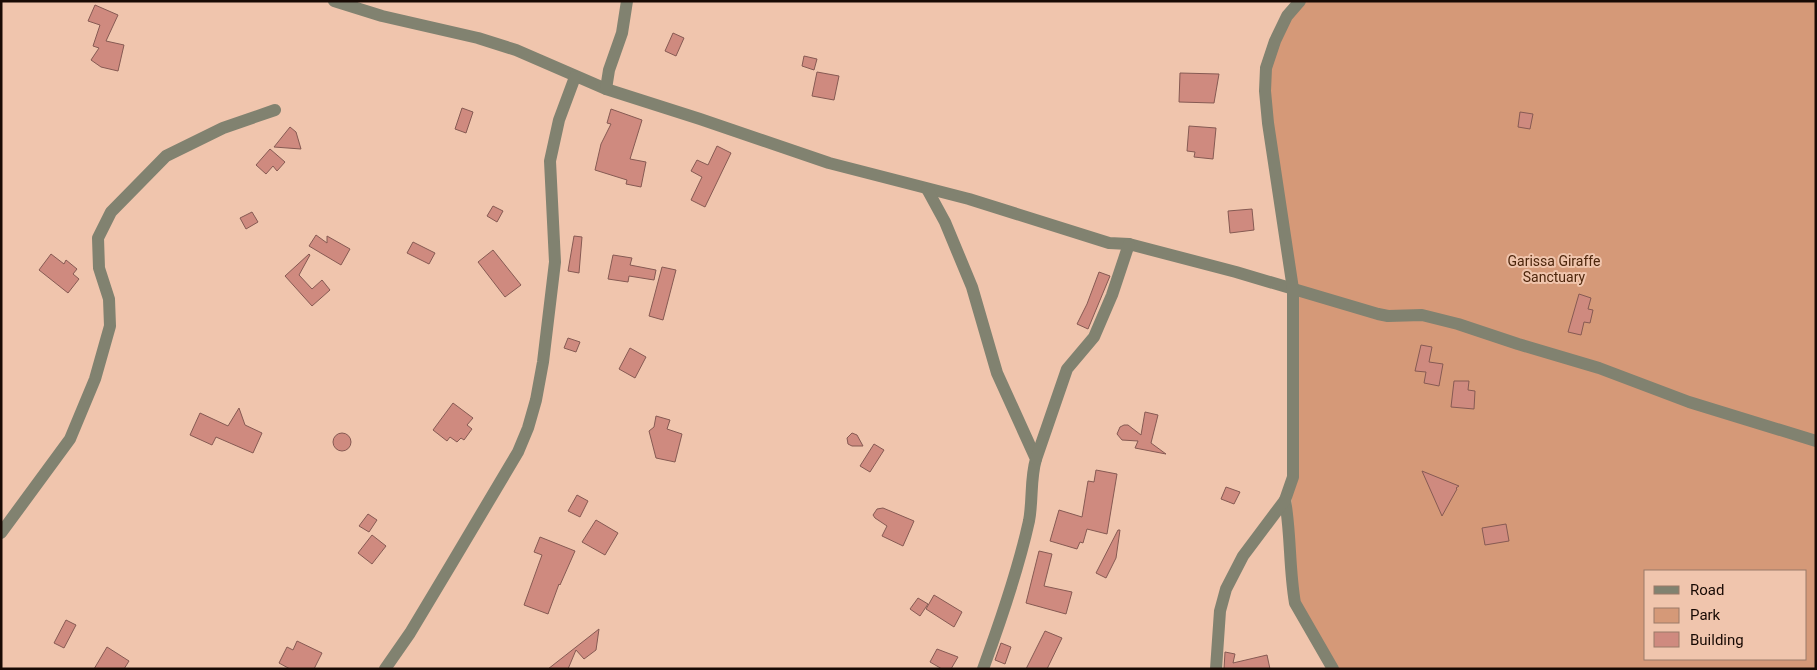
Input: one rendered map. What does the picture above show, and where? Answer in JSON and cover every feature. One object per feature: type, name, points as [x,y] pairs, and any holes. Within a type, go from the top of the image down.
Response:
[{"type":"street","points":[[334,1],[382,16],[478,38],[516,50],[606,89],[829,163],[969,199],[1109,243],[1129,244],[1236,272],[1378,314],[1388,316],[1422,315],[1458,324],[1599,368],[1689,402],[1816,441]]},
{"type":"street","points":[[606,89],[609,70],[622,33],[627,1]]},
{"type":"street","points":[[1216,669],[1220,611],[1226,589],[1243,556],[1285,500],[1292,482],[1294,465],[1293,289],[1268,124],[1265,92],[1266,68],[1275,41],[1287,16],[1300,1]]},
{"type":"street","points":[[385,669],[410,633],[518,452],[528,428],[536,400],[543,362],[555,262],[550,161],[560,120],[575,77]]},
{"type":"street","points":[[1,533],[70,438],[95,378],[110,326],[109,299],[99,268],[98,238],[111,212],[166,156],[223,128],[274,110]]},
{"type":"street","points":[[927,189],[945,222],[972,286],[997,373],[1036,459]]},
{"type":"street","points":[[984,669],[1008,599],[1029,519],[1033,471],[1036,459],[1068,369],[1094,337],[1112,295],[1129,244]]},
{"type":"street","points":[[1285,500],[1290,530],[1295,603],[1333,669]]},
{"type":"green space","name":"Garissa Giraffe Sanctuary","points":[[1300,1],[1816,1],[1816,669],[1333,669],[1295,603],[1291,487],[1293,289],[1265,92],[1275,41]]},
{"type":"building","points":[[95,5],[118,15],[106,41],[124,45],[118,71],[101,67],[91,60],[99,48],[93,46],[100,25],[88,21]]},
{"type":"building","points":[[673,33],[684,38],[676,56],[665,51]]},
{"type":"building","points":[[804,56],[817,59],[814,70],[802,66]]},
{"type":"building","points":[[817,72],[839,76],[834,100],[812,96]]},
{"type":"building","points":[[1180,73],[1219,74],[1214,103],[1179,102]]},
{"type":"building","points":[[462,108],[473,112],[466,133],[455,129]]},
{"type":"building","points":[[611,109],[642,120],[630,159],[646,162],[641,187],[626,184],[627,180],[595,170],[601,144],[611,124],[607,123]]},
{"type":"building","points":[[1520,112],[1533,114],[1530,129],[1518,127]]},
{"type":"building","points":[[1189,126],[1216,128],[1213,159],[1194,157],[1195,152],[1187,151]]},
{"type":"building","points":[[290,127],[296,132],[301,149],[274,147]]},
{"type":"building","points":[[717,146],[731,153],[705,207],[691,200],[702,177],[691,171],[697,160],[708,165]]},
{"type":"building","points":[[270,149],[285,162],[277,171],[273,166],[266,174],[256,165]]},
{"type":"building","points":[[493,206],[503,211],[497,222],[487,216]]},
{"type":"building","points":[[1252,209],[1254,230],[1230,233],[1228,211]]},
{"type":"building","points":[[252,212],[258,222],[246,229],[240,218]]},
{"type":"building","points":[[316,235],[327,243],[327,236],[350,249],[341,265],[309,246]]},
{"type":"building","points":[[574,236],[582,237],[579,273],[568,271]]},
{"type":"building","points":[[413,242],[435,253],[429,264],[407,253]]},
{"type":"building","points":[[493,250],[521,285],[505,297],[478,262]]},
{"type":"building","points":[[51,254],[64,264],[66,260],[77,269],[73,274],[79,279],[68,293],[39,270]]},
{"type":"building","points":[[309,254],[299,275],[312,289],[322,280],[330,290],[312,306],[285,276]]},
{"type":"building","points":[[613,255],[632,258],[630,265],[656,270],[654,280],[629,276],[628,282],[608,279]]},
{"type":"building","points":[[662,267],[676,270],[663,320],[649,316]]},
{"type":"building","points":[[1099,272],[1110,276],[1088,329],[1077,324]]},
{"type":"building","points":[[1579,294],[1591,298],[1588,309],[1593,310],[1590,323],[1584,322],[1581,335],[1568,332]]},
{"type":"building","points":[[568,338],[580,342],[576,352],[564,348]]},
{"type":"building","points":[[1421,345],[1432,347],[1429,362],[1443,364],[1439,386],[1424,383],[1426,372],[1415,371]]},
{"type":"building","points":[[630,348],[646,357],[635,378],[619,369]]},
{"type":"building","points":[[1454,381],[1469,381],[1468,390],[1475,391],[1474,409],[1451,407]]},
{"type":"building","points":[[453,403],[473,418],[467,425],[472,429],[464,440],[461,438],[457,442],[450,437],[447,441],[433,430]]},
{"type":"building","points":[[239,408],[245,425],[262,433],[253,453],[216,437],[212,445],[190,435],[200,413],[228,426]]},
{"type":"building","points":[[1145,412],[1158,415],[1151,443],[1166,454],[1135,448],[1138,441],[1122,440],[1117,434],[1120,427],[1128,425],[1141,435]]},
{"type":"building","points":[[656,416],[670,420],[667,429],[682,434],[675,462],[656,458],[649,431],[654,427]]},
{"type":"building","points":[[342,433],[348,436],[351,442],[348,448],[342,451],[336,448],[333,442],[336,436]]},
{"type":"building","points":[[852,433],[857,435],[863,446],[848,444],[847,438]]},
{"type":"building","points":[[874,444],[884,450],[870,472],[860,466]]},
{"type":"building","points":[[1096,470],[1117,474],[1107,534],[1087,529],[1083,543],[1080,542],[1077,549],[1050,541],[1059,510],[1082,517],[1088,481],[1094,482]]},
{"type":"building","points":[[1422,471],[1459,486],[1456,488],[1442,516]]},
{"type":"building","points":[[1226,487],[1240,492],[1234,504],[1221,499]]},
{"type":"building","points":[[577,495],[588,501],[580,517],[568,511]]},
{"type":"building","points":[[883,508],[914,521],[903,546],[882,536],[887,526],[873,515],[877,509]]},
{"type":"building","points":[[368,514],[377,520],[369,532],[359,526]]},
{"type":"building","points":[[596,520],[618,533],[605,555],[582,542]]},
{"type":"building","points":[[1506,524],[1509,541],[1485,545],[1482,528]]},
{"type":"building","points":[[1118,530],[1120,530],[1116,558],[1106,578],[1096,573]]},
{"type":"building","points":[[372,535],[386,546],[372,564],[358,553]]},
{"type":"building","points":[[540,537],[575,551],[559,584],[548,614],[524,605],[542,555],[534,552]]},
{"type":"building","points":[[1039,551],[1052,554],[1044,586],[1072,592],[1066,614],[1026,603]]},
{"type":"building","points":[[934,595],[962,612],[954,627],[926,609]]},
{"type":"building","points":[[918,598],[928,604],[920,616],[910,609]]},
{"type":"building","points":[[66,620],[76,625],[64,648],[54,643]]},
{"type":"building","points":[[599,629],[596,650],[584,659],[576,650],[568,669],[548,669]]},
{"type":"building","points":[[1045,631],[1062,638],[1047,669],[1026,669]]},
{"type":"building","points":[[297,641],[322,653],[314,669],[290,669],[279,663],[287,647],[293,650]]},
{"type":"building","points":[[1001,643],[1011,647],[1005,664],[995,660]]},
{"type":"building","points":[[107,647],[129,661],[124,669],[94,669]]},
{"type":"building","points":[[937,649],[958,657],[951,669],[942,669],[930,662]]},
{"type":"building","points":[[1225,652],[1235,654],[1233,663],[1267,655],[1270,669],[1224,669]]}]
